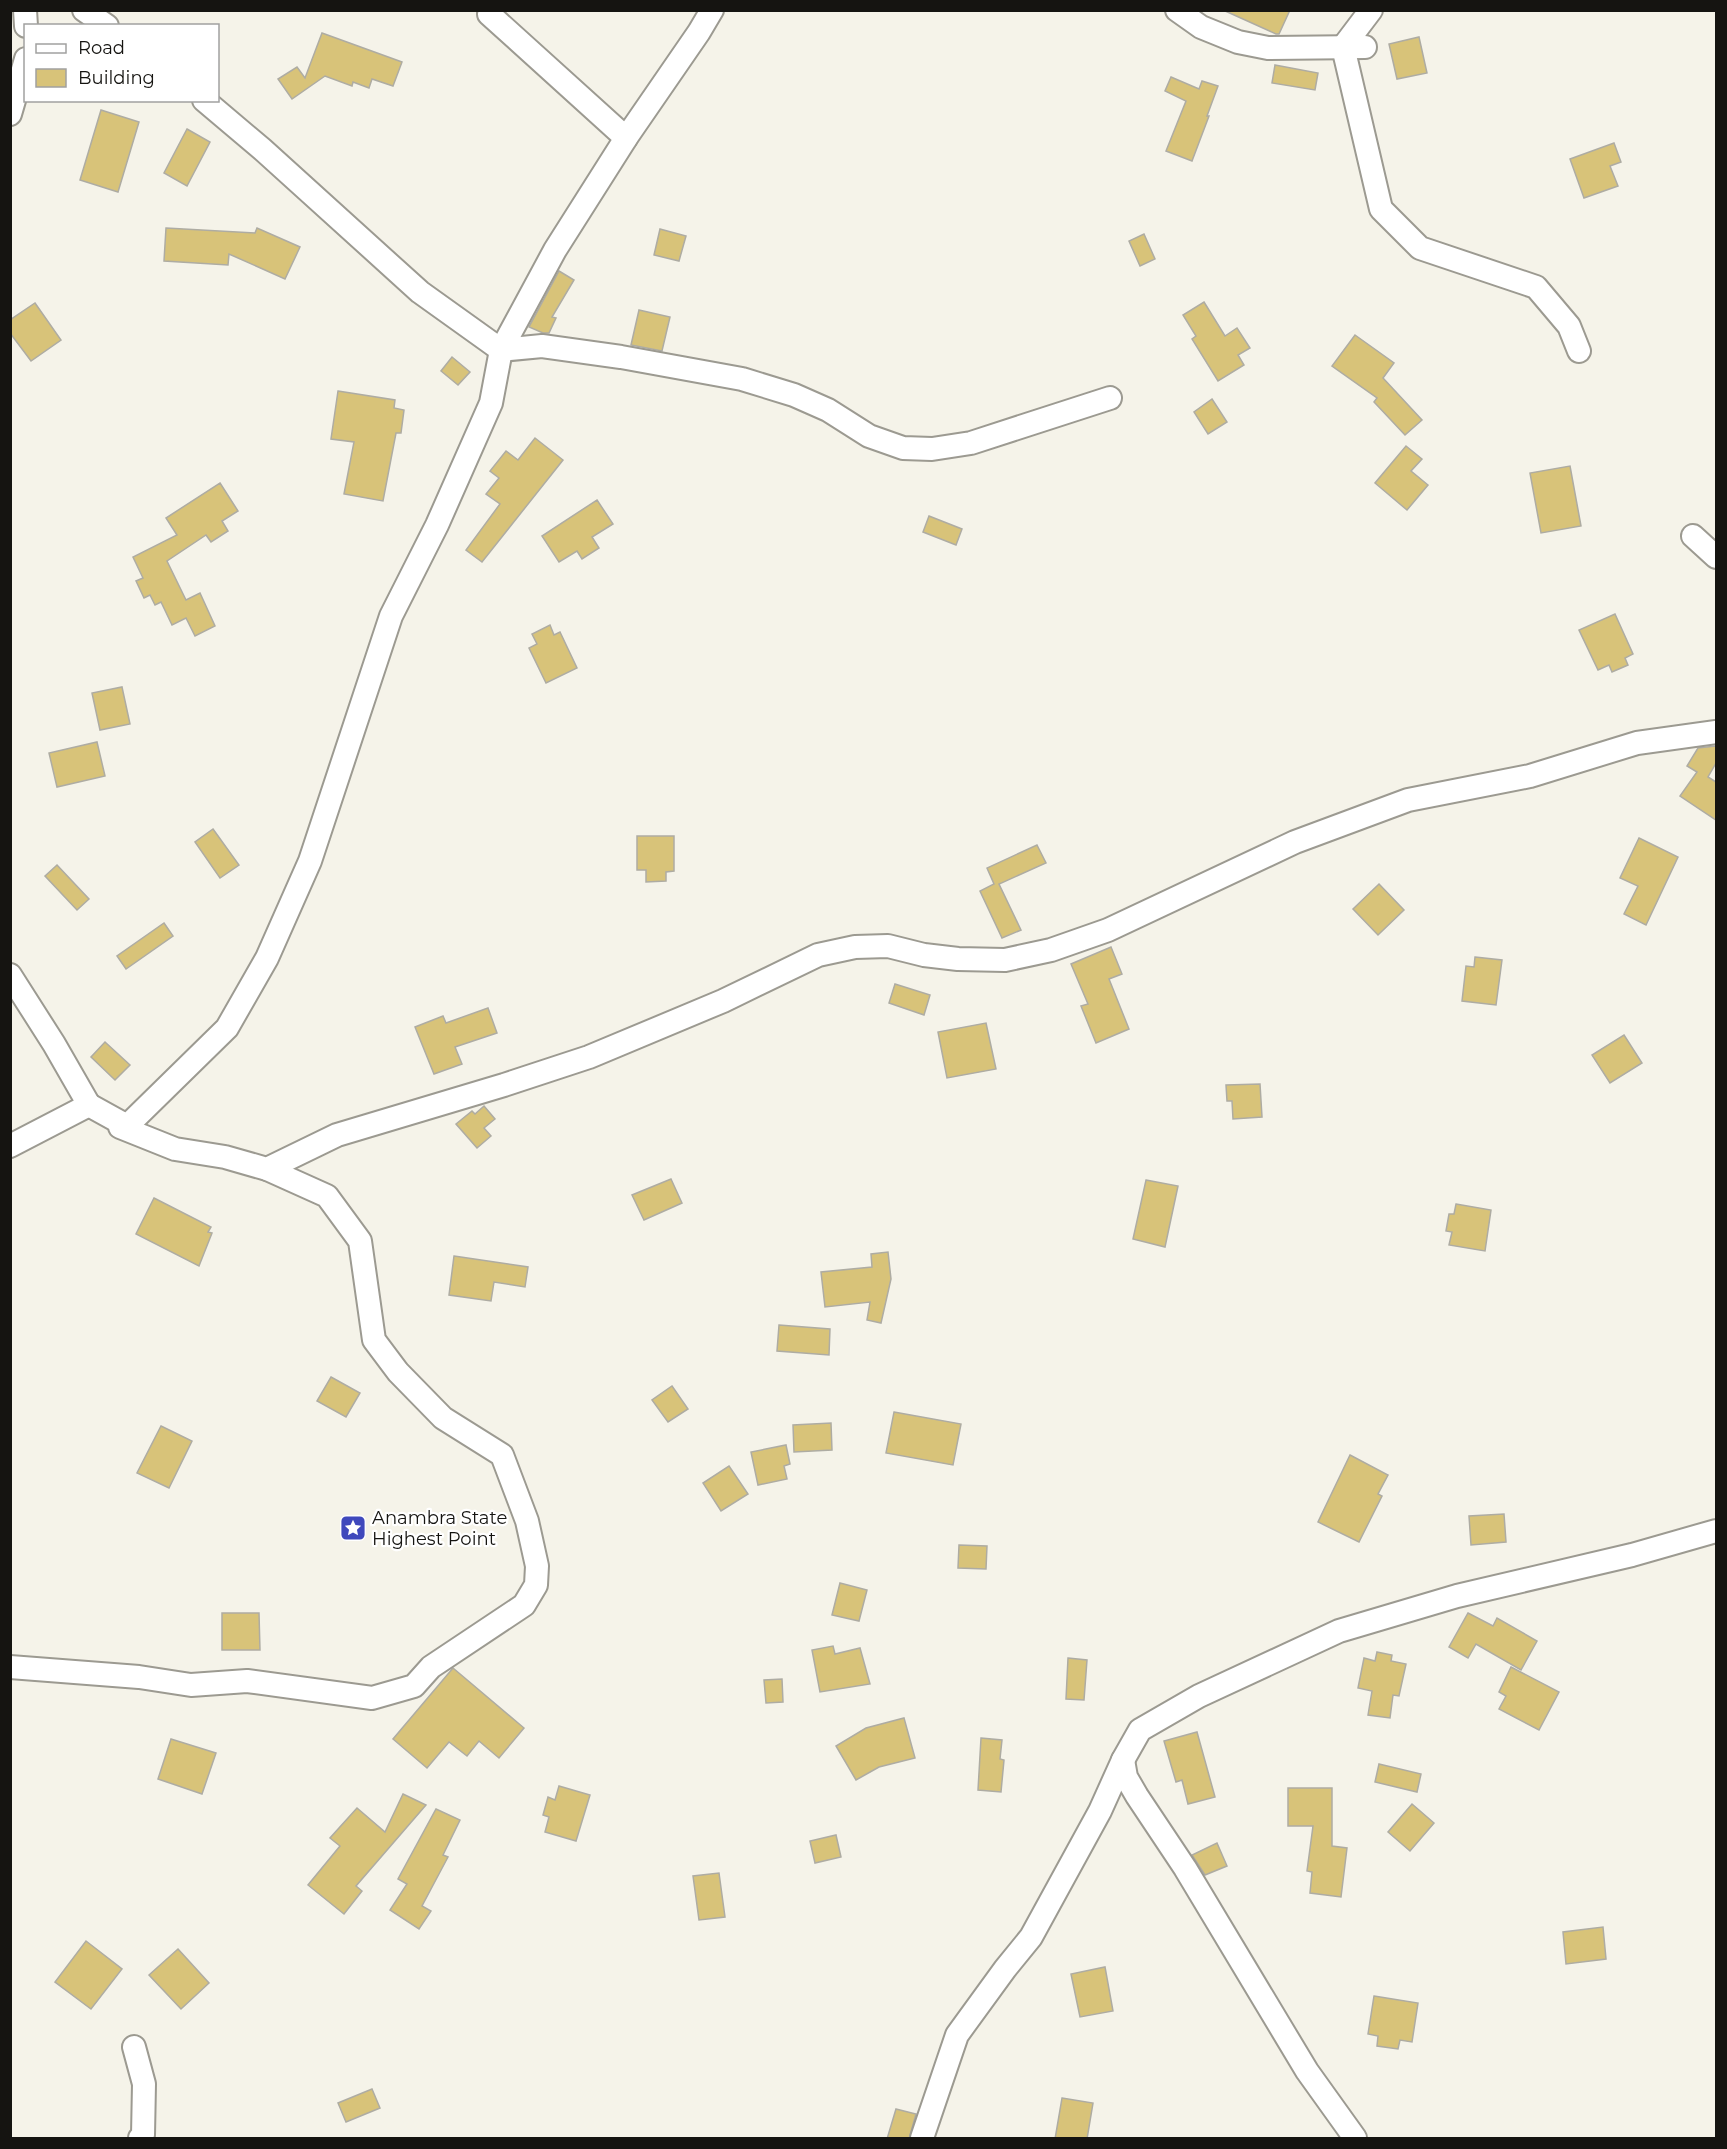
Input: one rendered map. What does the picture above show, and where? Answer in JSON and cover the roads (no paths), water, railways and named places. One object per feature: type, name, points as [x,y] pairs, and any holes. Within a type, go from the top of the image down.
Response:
[{"type":"street","points":[[84,10],[104,24]]},
{"type":"street","points":[[10,1667],[139,1677],[191,1685],[247,1681],[372,1698],[414,1686],[431,1667],[524,1605],[536,1585],[537,1566],[527,1521],[502,1455],[443,1418],[398,1372],[375,1340],[360,1241],[327,1196],[267,1169],[225,1156],[176,1149],[120,1127],[127,1126],[227,1028],[267,958],[310,861],[391,616],[437,525],[491,403],[501,350],[555,250],[626,138],[712,10]]},
{"type":"street","points":[[1177,10],[1201,27],[1248,44],[1268,48],[1354,47]]},
{"type":"street","points":[[1371,10],[1354,47],[1381,209],[1420,248],[1536,287],[1569,326],[1579,351]]},
{"type":"street","points":[[489,14],[626,138]]},
{"type":"street","points":[[10,114],[24,66]]},
{"type":"street","points":[[206,102],[262,149],[420,292],[501,350],[542,346],[621,357],[742,379],[794,395],[828,411],[869,436],[903,448],[932,449],[971,443],[1110,398]]},
{"type":"street","points":[[1693,536],[1716,557]]},
{"type":"street","points":[[267,1169],[337,1135],[589,1057],[723,1001],[818,955],[855,947],[888,946],[924,955],[957,959],[1005,960],[1052,950],[1108,930],[1295,842],[1408,800],[1530,776],[1637,743],[1716,732]]},
{"type":"street","points":[[10,975],[89,1105],[127,1126]]},
{"type":"street","points":[[10,1146],[89,1105]]},
{"type":"street","points":[[922,2139],[957,2035],[1031,1937],[1100,1811],[1123,1760],[1140,1730],[1199,1696],[1339,1631],[1458,1596],[1632,1555],[1716,1531]]},
{"type":"street","points":[[1123,1760],[1126,1777],[1137,1796],[1185,1868],[1307,2071],[1355,2139]]},
{"type":"street","points":[[134,2047],[144,2084],[143,2135],[140,2139]]},
{"type":"place","name":"Anambra State Highest Point","points":[[353,1528]]}]
